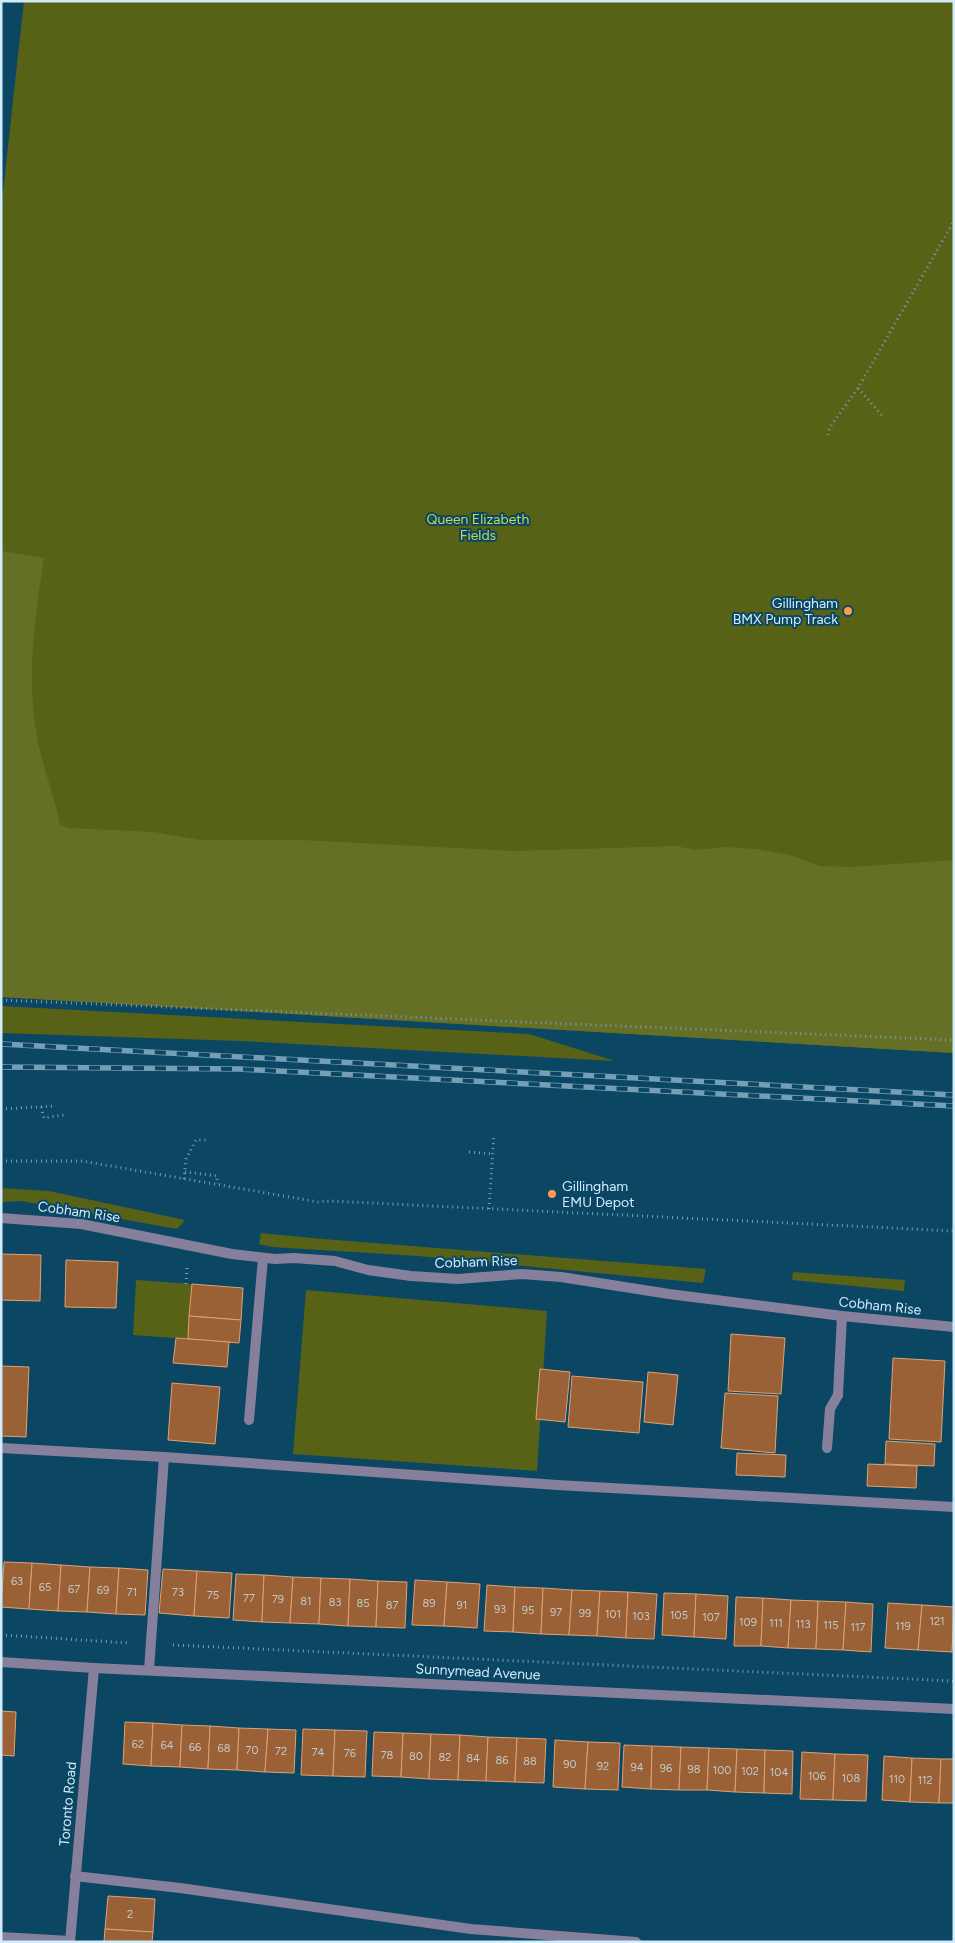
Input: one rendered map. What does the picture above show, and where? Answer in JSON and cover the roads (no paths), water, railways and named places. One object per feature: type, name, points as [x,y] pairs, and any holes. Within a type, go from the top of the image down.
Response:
[{"type":"street","name":"Cobham Rise","points":[[1,1218],[82,1224],[262,1258],[335,1261],[368,1270],[446,1278],[464,1279],[528,1274],[561,1277],[669,1294],[842,1316],[954,1327]]},
{"type":"street","points":[[249,1420],[262,1258]]},
{"type":"street","points":[[827,1448],[830,1410],[838,1395],[842,1316]]},
{"type":"street","points":[[1,1448],[164,1456],[547,1484],[954,1507]]},
{"type":"street","points":[[149,1670],[164,1456]]},
{"type":"street","name":"Sunnymead Avenue","points":[[1,1662],[954,1709]]},
{"type":"street","name":"Toronto Road","points":[[70,1941],[94,1668]]},
{"type":"street","points":[[75,1876],[471,1928],[636,1942]]},
{"type":"street","points":[[1,1937],[70,1941]]},
{"type":"railway","points":[[1,1044],[954,1095]]},
{"type":"railway","points":[[1,1067],[239,1069],[954,1106]]},
{"type":"place","name":"Gillingham BMX Pump Track","points":[[848,611]]},
{"type":"place","name":"Gillingham EMU Depot","points":[[552,1194]]},
{"type":"park label","name":"Queen Elizabeth Fields","points":[[478,528]]}]
